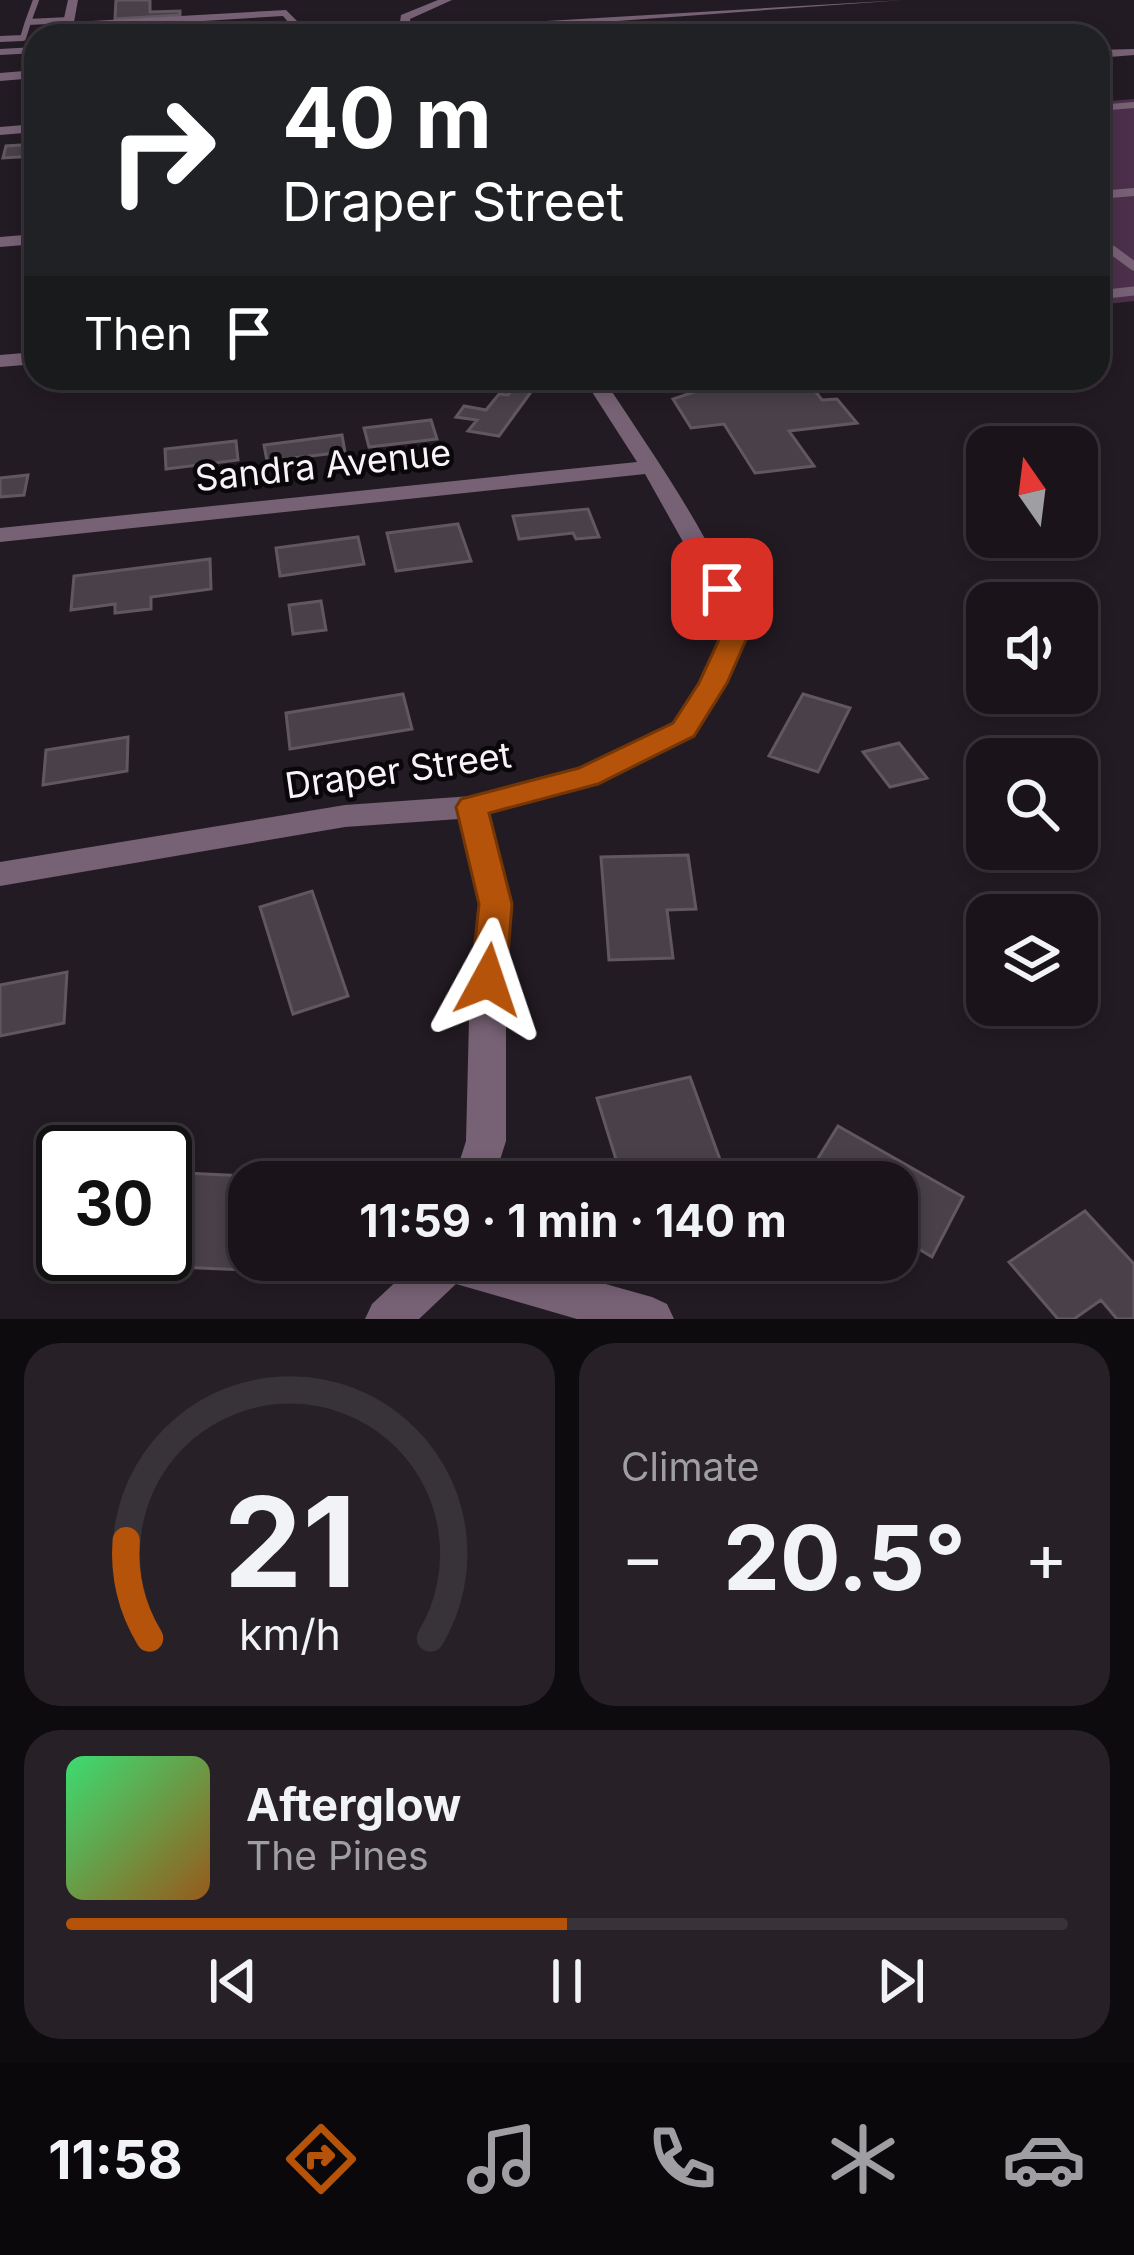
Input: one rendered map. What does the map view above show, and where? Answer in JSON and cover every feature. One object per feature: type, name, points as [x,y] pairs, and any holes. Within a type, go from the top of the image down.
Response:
[{"type":"street","points":[[405,24],[405,16],[447,0]]},
{"type":"street","points":[[544,24],[898,0]]},
{"type":"street","points":[[98,24],[287,6]]},
{"type":"street","points":[[607,7],[614,19]]},
{"type":"street","name":"Draper Street","points":[[0,874],[345,815],[472,807],[588,777],[683,730],[713,683],[735,633],[722,589],[601,390]]},
{"type":"street","name":"Sandra Avenue","points":[[0,536],[652,467]]},
{"type":"street","points":[[472,807],[496,904],[488,980],[486,1141],[480,1161]]},
{"type":"street","points":[[387,1319],[428,1281]]},
{"type":"street","points":[[522,1281],[652,1319]]},
{"type":"shaded area","points":[[1134,99],[1134,301],[1110,304],[1110,101]]},
{"type":"building","points":[[116,0],[150,0],[150,12],[180,11],[180,15],[115,19]]},
{"type":"building","points":[[24,145],[24,157],[3,158],[6,146]]},
{"type":"building","points":[[512,390],[532,390],[499,436],[468,431],[477,420],[456,417],[464,406],[486,410],[499,394],[508,395]]},
{"type":"building","points":[[700,390],[814,390],[822,400],[837,399],[857,423],[789,431],[814,466],[755,473],[724,424],[691,428],[673,399]]},
{"type":"building","points":[[431,420],[437,439],[369,447],[364,428]]},
{"type":"building","points":[[342,435],[345,452],[267,461],[264,445]]},
{"type":"building","points":[[236,441],[238,460],[166,469],[165,449]]},
{"type":"building","points":[[28,475],[24,495],[0,497],[0,478]]},
{"type":"building","points":[[588,509],[599,537],[576,539],[573,533],[519,539],[513,516]]},
{"type":"building","points":[[458,524],[471,561],[396,571],[387,533]]},
{"type":"building","points":[[358,537],[364,564],[280,576],[276,548]]},
{"type":"building","points":[[210,559],[211,589],[151,597],[151,609],[115,613],[115,604],[71,610],[74,576]]},
{"type":"building","points":[[321,601],[326,630],[293,634],[289,605]]},
{"type":"building","points":[[403,694],[412,729],[290,749],[286,713]]},
{"type":"building","points":[[803,694],[850,708],[818,772],[769,756]]},
{"type":"building","points":[[128,737],[127,771],[43,785],[46,750]]},
{"type":"building","points":[[899,743],[927,778],[890,787],[863,752]]},
{"type":"building","points":[[688,855],[696,909],[667,910],[673,958],[609,960],[601,857]]},
{"type":"building","points":[[312,891],[348,996],[293,1014],[260,907]]},
{"type":"building","points":[[67,972],[64,1023],[0,1036],[0,985]]},
{"type":"building","points":[[690,1077],[721,1161],[616,1161],[597,1098]]},
{"type":"building","points":[[838,1126],[900,1161],[816,1161]]},
{"type":"building","points":[[918,1171],[963,1197],[932,1257],[918,1249]]},
{"type":"building","points":[[192,1173],[228,1175],[228,1269],[192,1268]]},
{"type":"building","points":[[1085,1211],[1134,1264],[1134,1319],[1117,1319],[1101,1300],[1074,1319],[1058,1319],[1009,1262]]},
{"type":"route","points":[[488,980],[496,904],[472,807],[588,777],[683,730],[713,683],[735,633],[722,589]]}]
